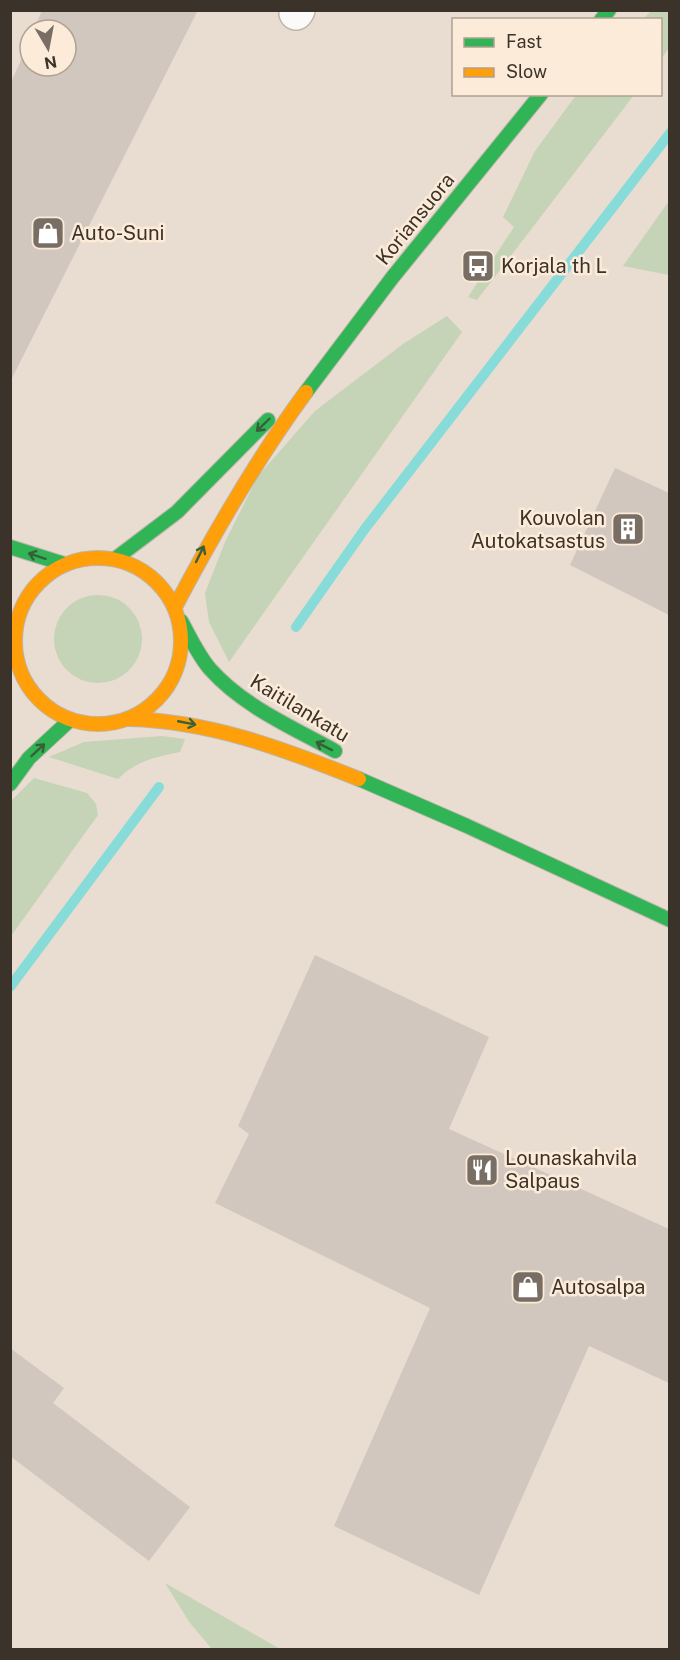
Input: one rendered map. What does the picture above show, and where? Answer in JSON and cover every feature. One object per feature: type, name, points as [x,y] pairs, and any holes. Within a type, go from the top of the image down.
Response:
[{"type":"main road","name":"Koriansuora","points":[[176,611],[205,545],[233,497],[320,369],[539,96]]},
{"type":"main road","name":"Koriansuora","points":[[115,559],[139,545],[171,520],[320,369]]},
{"type":"main road","points":[[10,547],[64,564]]},
{"type":"main road","points":[[98,557],[115,559],[140,568],[160,585],[176,611],[182,640],[178,665],[171,681],[150,706],[129,719],[109,724],[90,724],[70,720],[46,707],[28,687],[17,662],[12,634],[18,614],[29,594],[44,576],[64,564],[98,557]]},
{"type":"main road","name":"Kaitilankatu","points":[[176,611],[201,656],[231,689],[290,728],[331,749],[429,807]]},
{"type":"main road","points":[[13,684],[17,662]]},
{"type":"main road","name":"Kaitilankatu","points":[[129,719],[162,718],[218,730],[308,760],[429,807],[669,920]]},
{"type":"main road","points":[[10,784],[29,758],[70,720]]},
{"type":"green space","points":[[651,11],[669,11],[669,48],[662,58],[662,18],[644,18]]},
{"type":"green space","points":[[576,96],[633,96],[477,300],[468,297],[514,227],[503,217],[535,151]]},
{"type":"green space","points":[[669,201],[669,275],[623,266]]},
{"type":"green space","points":[[447,316],[462,332],[229,662],[209,622],[205,593],[225,542],[258,476],[315,411],[403,344]]},
{"type":"green space","points":[[98,595],[115,599],[129,608],[138,622],[142,639],[138,656],[129,670],[115,679],[98,683],[81,679],[67,670],[58,656],[54,639],[58,622],[67,608],[81,599]]},
{"type":"green space","points":[[162,736],[185,739],[180,752],[146,761],[118,779],[49,757],[84,742]]},
{"type":"green space","points":[[34,778],[87,793],[96,804],[98,815],[11,936],[11,801]]},
{"type":"green space","points":[[165,1583],[280,1649],[212,1649],[190,1623]]},
{"type":"building","name":"Auto-Suni","points":[[42,10],[198,10],[10,382],[10,84],[18,67],[18,78],[78,78],[78,18],[39,18]]},
{"type":"building","name":"Kouvolan Autokatsastus","points":[[615,468],[669,493],[669,615],[570,565]]},
{"type":"building","name":"Autosalpa","points":[[315,955],[489,1037],[449,1129],[669,1229],[669,1383],[589,1346],[479,1595],[334,1526],[430,1308],[215,1203],[249,1134],[238,1126]]},
{"type":"building","points":[[10,1348],[64,1388],[53,1403],[190,1507],[149,1561],[10,1456]]},
{"type":"waterway","points":[[296,627],[364,530],[670,133]]},
{"type":"waterway","points":[[10,987],[159,787]]},
{"type":"traffic: fast","points":[[603,18],[609,10]]},
{"type":"traffic: fast","points":[[306,392],[392,278],[539,96]]},
{"type":"traffic: fast","points":[[115,559],[177,512],[268,420]]},
{"type":"traffic: fast","points":[[10,547],[64,564]]},
{"type":"traffic: fast","points":[[181,621],[202,658],[223,682],[269,715],[335,751]]},
{"type":"traffic: fast","points":[[10,784],[29,758],[70,720]]},
{"type":"traffic: fast","points":[[359,779],[670,920]]},
{"type":"traffic: slow","points":[[175,607],[236,497],[306,392]]},
{"type":"traffic: slow","points":[[98,558],[114,559],[130,564],[157,582],[175,609],[180,625],[181,641],[180,657],[175,673],[157,700],[130,718],[114,723],[98,724],[82,723],[66,718],[39,700],[21,673],[16,657],[15,641],[16,625],[21,609],[39,582],[66,564],[82,559],[98,558]]},
{"type":"traffic: slow","points":[[129,719],[189,725],[246,738],[359,779]]},
{"type":"place","name":"Auto-Suni","points":[[48,233]]},
{"type":"place","name":"Korjala th L","points":[[478,266]]},
{"type":"place","name":"Kouvolan Autokatsastus","points":[[628,529]]},
{"type":"place","name":"Lounaskahvila Salpaus","points":[[482,1170]]},
{"type":"place","name":"Autosalpa","points":[[528,1287]]}]
